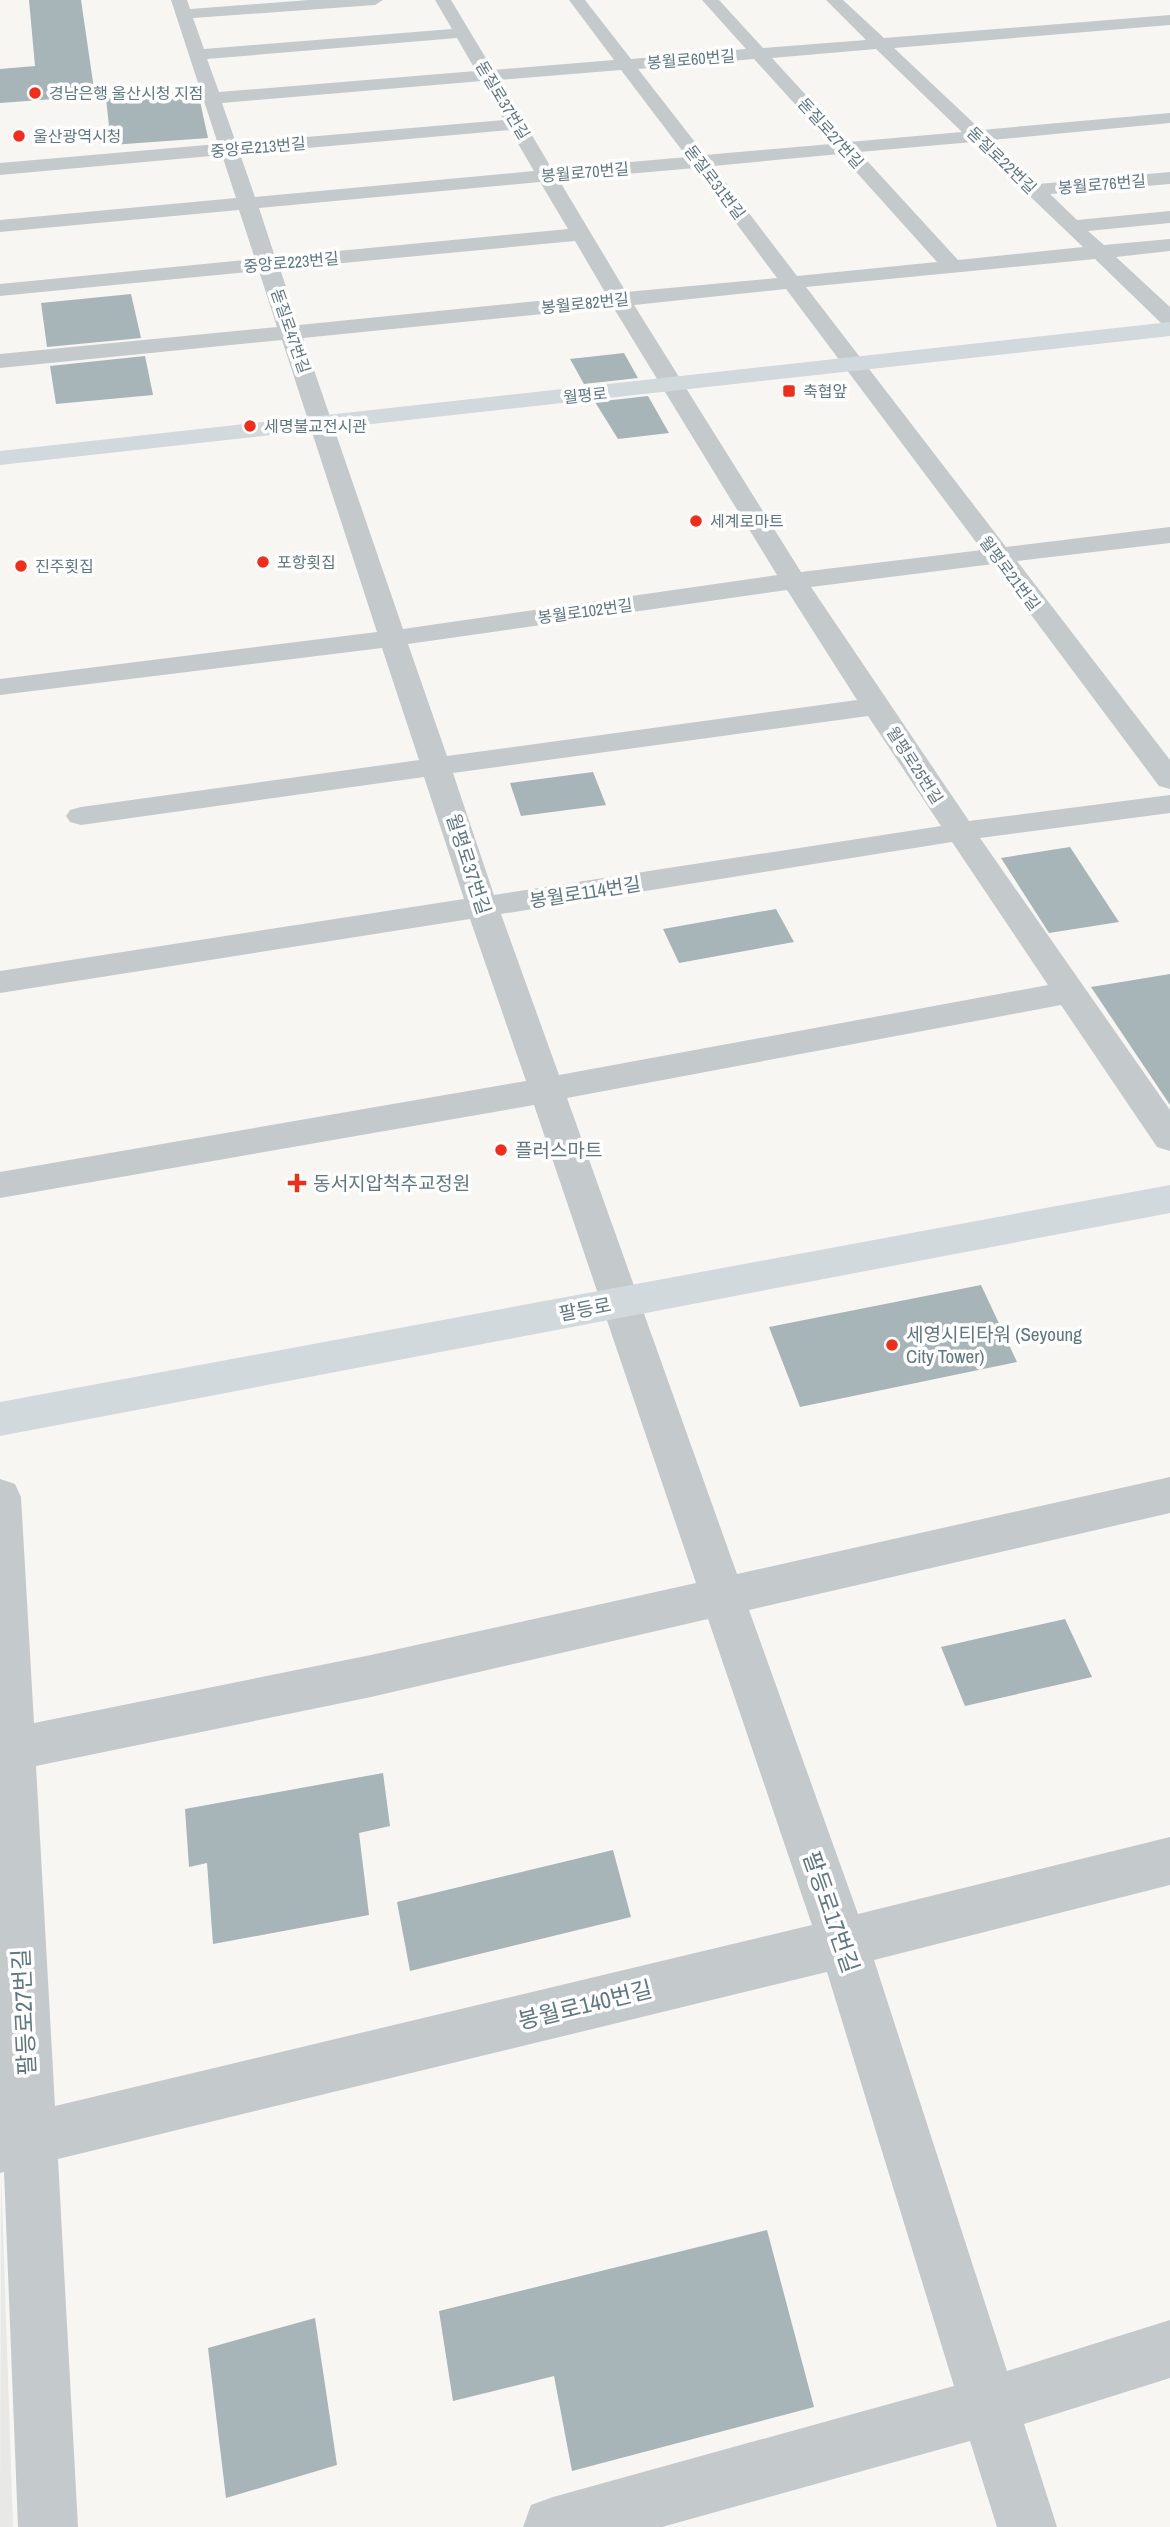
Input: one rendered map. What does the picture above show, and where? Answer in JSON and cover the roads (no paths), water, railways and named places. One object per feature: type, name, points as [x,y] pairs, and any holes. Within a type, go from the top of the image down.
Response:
[{"type":"main road","name":"월평로","points":[[0,458],[1170,329]]},
{"type":"main road","name":"팔등로","points":[[0,1419],[1170,1199]]},
{"type":"street","points":[[182,7],[375,0]]},
{"type":"street","name":"돋질로37번길","points":[[443,0],[671,385]]},
{"type":"street","name":"돋질로31번길","points":[[577,0],[852,365]]},
{"type":"street","name":"돋질로27번길","points":[[710,0],[952,266]]},
{"type":"street","name":"돋질로22번길","points":[[834,0],[1170,319]]},
{"type":"street","name":"돋질로47번길","points":[[182,7],[323,424]]},
{"type":"street","name":"봉월로60번길","points":[[213,99],[1170,20]]},
{"type":"street","points":[[198,55],[463,33]]},
{"type":"street","name":"봉월로70번길","points":[[0,226],[1170,118]]},
{"type":"street","name":"중앙로213번길","points":[[0,169],[517,124]]},
{"type":"street","name":"봉월로76번길","points":[[1034,190],[1170,178]]},
{"type":"street","points":[[1054,209],[1170,197]]},
{"type":"street","points":[[1072,226],[1170,217]]},
{"type":"street","name":"중앙로223번길","points":[[0,290],[582,234]]},
{"type":"street","name":"봉월로82번길","points":[[0,361],[1170,245]]},
{"type":"street","name":"월평로21번길","points":[[852,365],[1170,780]]},
{"type":"street","name":"월평로25번길","points":[[671,385],[794,581],[959,832],[1170,1138]]},
{"type":"street","name":"월평로37번길","points":[[323,424],[483,908],[619,1303]]},
{"type":"street","name":"봉월로102번길","points":[[0,687],[395,638],[794,581],[1170,535]]},
{"type":"street","points":[[81,816],[876,706]]},
{"type":"street","name":"봉월로114번길","points":[[0,982],[959,832],[1170,804]]},
{"type":"street","points":[[0,1185],[546,1090],[1070,992]]},
{"type":"street","name":"팔등로17번길","points":[[619,1303],[843,1943],[1027,2527]]},
{"type":"street","points":[[12,1749],[370,1676],[1170,1495]]},
{"type":"street","name":"팔등로27번길","points":[[0,1497],[12,1749],[15,2143],[48,2527]]},
{"type":"street","name":"봉월로140번길","points":[[15,2143],[1170,1861]]},
{"type":"street","points":[[553,2527],[989,2406],[1170,2349]]},
{"type":"place","name":"경남은행 울산시청 지점","points":[[35,93]]},
{"type":"place","name":"울산광역시청","points":[[19,136]]},
{"type":"place","name":"축협앞","points":[[789,391]]},
{"type":"place","name":"세명불교전시관","points":[[250,426]]},
{"type":"place","name":"세계로마트","points":[[696,521]]},
{"type":"place","name":"포항횟집","points":[[263,562]]},
{"type":"place","name":"진주횟집","points":[[21,566]]},
{"type":"place","name":"플러스마트","points":[[501,1150]]},
{"type":"place","name":"동서지압척추교정원","points":[[297,1183]]},
{"type":"place","name":"세영시티타워 (Seyoung City Tower)","points":[[892,1345]]}]
